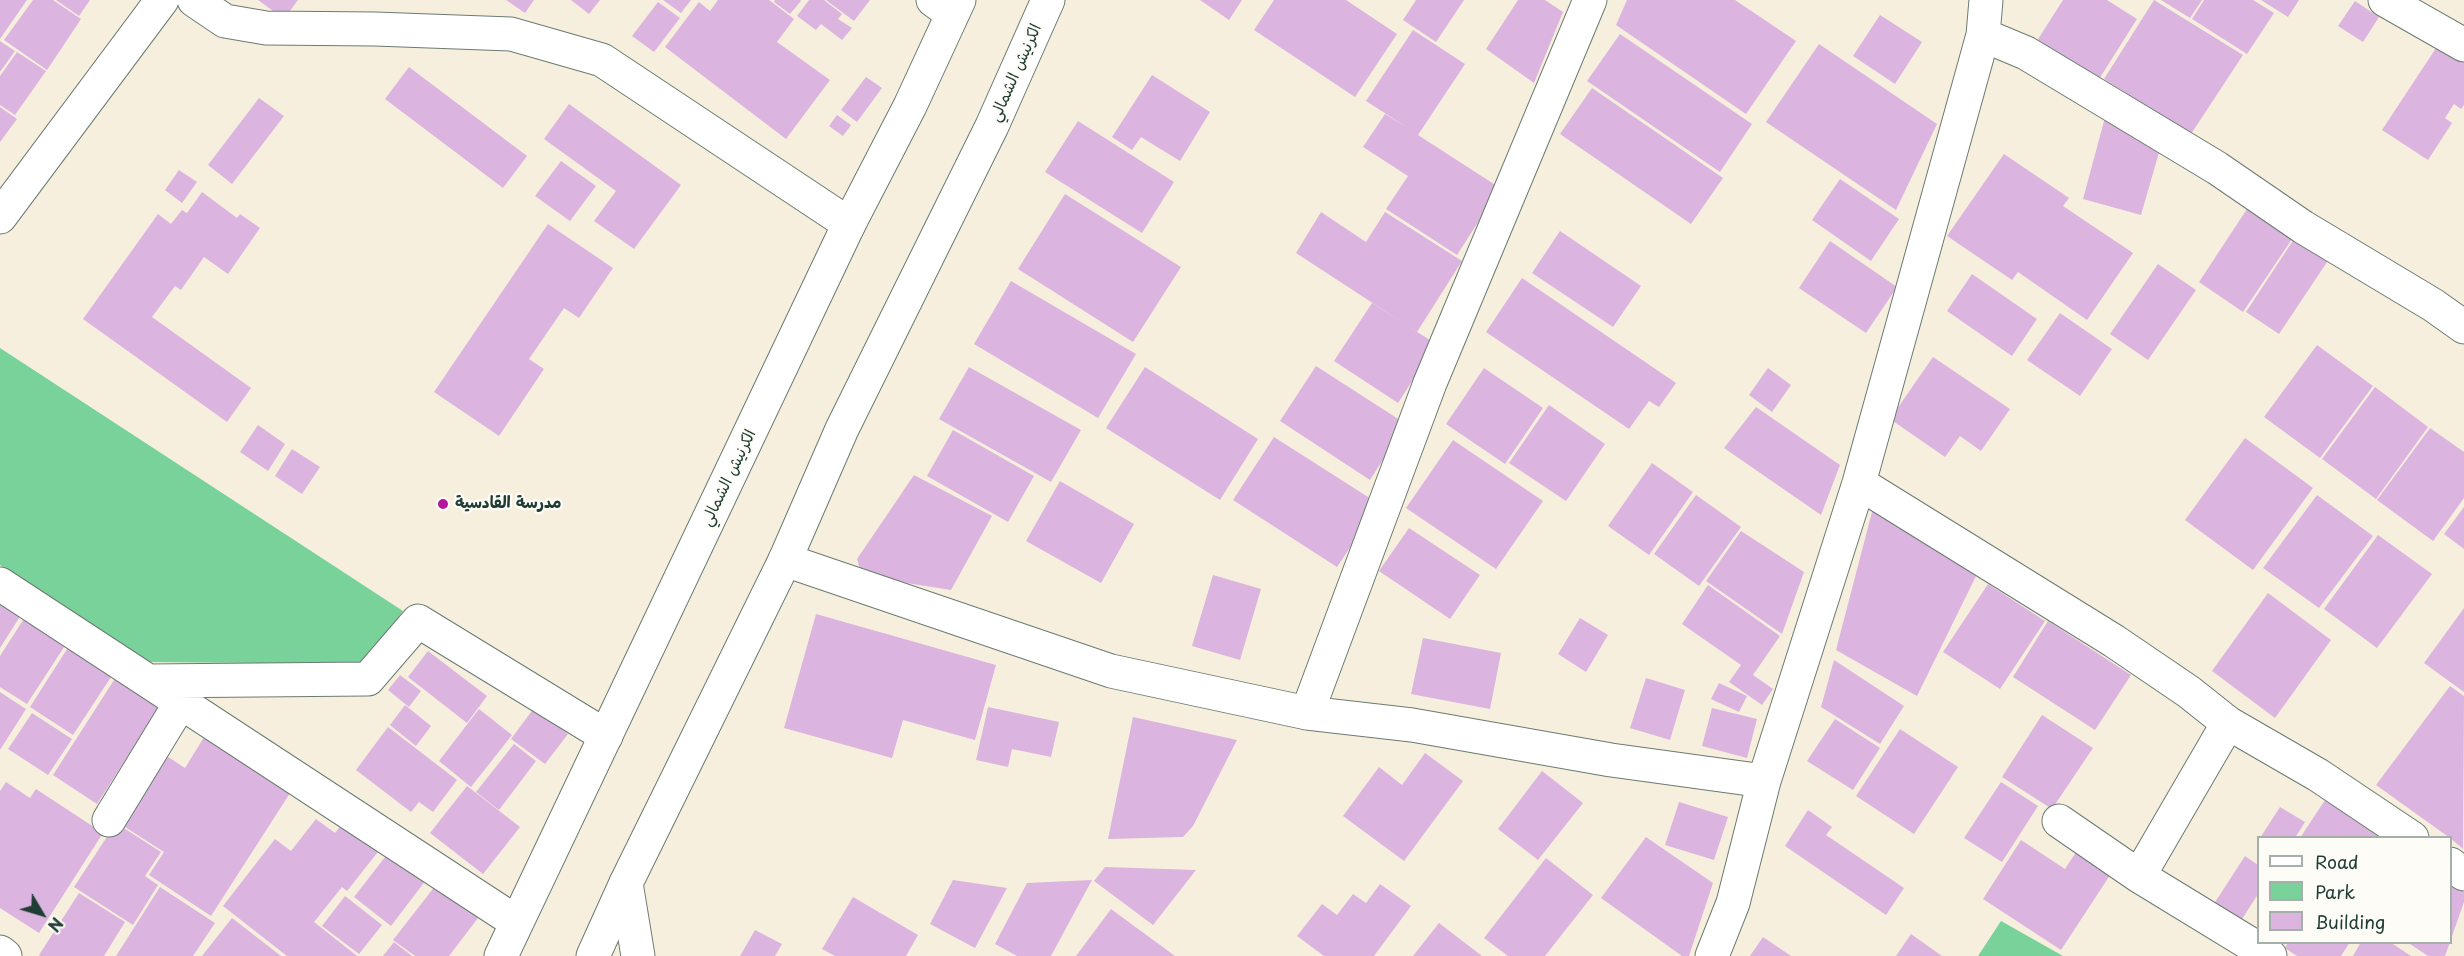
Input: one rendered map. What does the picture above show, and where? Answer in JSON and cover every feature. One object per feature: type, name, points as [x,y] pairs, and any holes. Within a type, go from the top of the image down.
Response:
[{"type":"street","points":[[0,217],[162,0]]},
{"type":"street","points":[[194,0],[225,21],[266,28],[511,34],[602,60],[849,224]]},
{"type":"street","name":"الكرنيش الشمالي","points":[[593,956],[626,883],[785,560],[842,429],[992,126],[1048,0]]},
{"type":"street","points":[[1307,712],[1430,383],[1590,0]]},
{"type":"street","points":[[1712,956],[1733,903],[1764,781],[1859,483],[1983,35],[1986,0]]},
{"type":"street","points":[[2385,0],[2464,45]]},
{"type":"street","name":"الكرنيش الشمالي","points":[[501,956],[849,224],[910,106],[948,5]]},
{"type":"street","points":[[1983,35],[2026,53],[2207,162],[2303,227],[2433,305],[2464,327]]},
{"type":"street","points":[[1859,483],[2114,641],[2189,692],[2228,723],[2318,775],[2410,836]]},
{"type":"street","points":[[785,560],[1111,671],[1307,712],[1412,725],[1611,759],[1764,781]]},
{"type":"street","points":[[0,584],[516,922]]},
{"type":"street","points":[[148,681],[368,679],[418,621],[606,736]]},
{"type":"street","points":[[109,820],[180,702]]},
{"type":"street","points":[[2139,876],[2228,723]]},
{"type":"street","points":[[2060,821],[2139,876],[2270,956]]},
{"type":"street","points":[[2452,865],[2464,874]]},
{"type":"street","points":[[626,883],[638,956]]},
{"type":"street","points":[[0,952],[5,956]]},
{"type":"green space","points":[[0,348],[403,611],[363,664],[143,662],[0,565]]},
{"type":"green space","points":[[2001,921],[2063,956],[1978,956]]},
{"type":"building","points":[[0,0],[27,0],[0,39]]},
{"type":"building","points":[[33,0],[53,0],[81,19],[47,70],[4,40]]},
{"type":"building","points":[[56,0],[90,0],[79,16]]},
{"type":"building","points":[[258,0],[298,0],[284,19]]},
{"type":"building","points":[[506,0],[534,0],[525,13]]},
{"type":"building","points":[[571,0],[600,0],[589,14]]},
{"type":"building","points":[[663,0],[691,0],[681,13]]},
{"type":"building","points":[[718,0],[769,0],[794,19],[777,42],[830,80],[786,139],[665,47],[699,2],[710,11]]},
{"type":"building","points":[[775,0],[801,1],[790,14],[774,2]]},
{"type":"building","points":[[809,0],[824,0],[842,14],[838,19],[852,28],[842,40],[821,24],[816,30],[797,16]]},
{"type":"building","points":[[826,0],[870,0],[854,21]]},
{"type":"building","points":[[1200,0],[1242,0],[1229,20]]},
{"type":"building","points":[[1274,0],[1346,0],[1397,34],[1355,97],[1254,30]]},
{"type":"building","points":[[1416,0],[1464,0],[1436,42],[1403,20]]},
{"type":"building","points":[[1518,0],[1545,0],[1563,12],[1534,83],[1486,49]]},
{"type":"building","points":[[1627,0],[1735,0],[1796,41],[1746,114],[1616,25]]},
{"type":"building","points":[[2063,0],[2107,0],[2137,19],[2096,84],[2035,44]]},
{"type":"building","points":[[2154,0],[2243,55],[2191,134],[2104,79]]},
{"type":"building","points":[[2161,0],[2202,0],[2190,18]]},
{"type":"building","points":[[2204,0],[2253,0],[2274,13],[2247,54],[2192,19]]},
{"type":"building","points":[[2261,0],[2299,0],[2288,17]]},
{"type":"building","points":[[2355,1],[2379,17],[2363,42],[2338,26]]},
{"type":"building","points":[[658,2],[680,18],[654,52],[632,36]]},
{"type":"building","points":[[1880,15],[1922,42],[1895,84],[1853,56]]},
{"type":"building","points":[[1413,30],[1465,64],[1418,135],[1500,188],[1457,255],[1386,209],[1408,176],[1363,147],[1385,114],[1408,128],[1366,101]]},
{"type":"building","points":[[1620,34],[1752,124],[1720,172],[1587,81]]},
{"type":"building","points":[[2442,39],[2464,54],[2464,105],[2461,109],[2454,104],[2445,118],[2452,123],[2428,160],[2382,130]]},
{"type":"building","points":[[0,41],[15,51],[0,72]]},
{"type":"building","points":[[1819,44],[1937,124],[1896,210],[1766,122]]},
{"type":"building","points":[[17,52],[46,71],[15,115],[0,105],[0,76]]},
{"type":"building","points":[[409,67],[527,156],[503,188],[385,99]]},
{"type":"building","points":[[1152,75],[1210,112],[1180,161],[1141,137],[1132,150],[1112,137]]},
{"type":"building","points":[[866,77],[882,88],[857,122],[841,110]]},
{"type":"building","points":[[1592,88],[1723,178],[1691,224],[1560,134]]},
{"type":"building","points":[[259,98],[284,116],[232,184],[208,165]]},
{"type":"building","points":[[569,104],[681,185],[634,249],[594,221],[616,191],[544,139]]},
{"type":"building","points":[[0,107],[17,119],[0,142]]},
{"type":"building","points":[[2107,110],[2162,142],[2141,215],[2083,199]]},
{"type":"building","points":[[837,115],[851,125],[843,136],[829,126]]},
{"type":"building","points":[[1078,121],[1174,182],[1142,233],[1045,172]]},
{"type":"building","points":[[2004,154],[2069,198],[2063,206],[2133,253],[2087,320],[2018,272],[2012,280],[1947,236]]},
{"type":"building","points":[[561,161],[596,186],[570,221],[535,196]]},
{"type":"building","points":[[179,170],[197,182],[182,203],[165,190]]},
{"type":"building","points":[[1840,179],[1899,219],[1871,261],[1812,220]]},
{"type":"building","points":[[202,192],[237,218],[240,214],[260,228],[228,274],[204,257],[181,290],[175,286],[152,317],[251,388],[227,422],[83,319],[158,214],[171,224],[182,210],[187,213]]},
{"type":"building","points":[[1065,194],[1181,267],[1133,342],[1018,269]]},
{"type":"building","points":[[2249,206],[2294,236],[2243,312],[2199,282]]},
{"type":"building","points":[[1321,212],[1366,242],[1385,212],[1462,261],[1417,332],[1296,253]]},
{"type":"building","points":[[548,224],[613,268],[579,318],[564,308],[529,359],[544,369],[499,436],[434,392]]},
{"type":"building","points":[[1560,231],[1641,286],[1613,327],[1532,273]]},
{"type":"building","points":[[2296,236],[2329,259],[2279,334],[2246,312]]},
{"type":"building","points":[[1830,241],[1897,287],[1866,333],[1799,288]]},
{"type":"building","points":[[2158,264],[2196,290],[2148,360],[2110,334]]},
{"type":"building","points":[[1972,274],[2037,319],[2012,356],[1947,311]]},
{"type":"building","points":[[1522,278],[1676,383],[1659,407],[1649,401],[1629,429],[1486,332]]},
{"type":"building","points":[[1011,281],[1136,354],[1098,418],[974,344]]},
{"type":"building","points":[[1372,303],[1436,344],[1398,403],[1334,361]]},
{"type":"building","points":[[2060,313],[2112,349],[2080,396],[2027,360]]},
{"type":"building","points":[[2317,345],[2373,386],[2320,458],[2264,417]]},
{"type":"building","points":[[1933,357],[2010,409],[1981,451],[1960,436],[1945,457],[1890,419]]},
{"type":"building","points":[[1316,366],[1406,424],[1370,480],[1280,421]]},
{"type":"building","points":[[969,367],[1081,430],[1051,482],[939,419]]},
{"type":"building","points":[[1145,367],[1258,439],[1220,500],[1106,428]]},
{"type":"building","points":[[1484,368],[1543,408],[1505,464],[1446,424]]},
{"type":"building","points":[[1768,368],[1791,385],[1772,412],[1749,395]]},
{"type":"building","points":[[2375,387],[2428,427],[2376,499],[2322,459]]},
{"type":"building","points":[[1549,405],[1605,444],[1566,501],[1509,463]]},
{"type":"building","points":[[1756,407],[1840,465],[1821,515],[1724,448]]},
{"type":"building","points":[[258,425],[285,444],[268,471],[240,452]]},
{"type":"building","points":[[2430,428],[2464,452],[2464,498],[2433,541],[2377,500]]},
{"type":"building","points":[[953,430],[1034,476],[1008,522],[927,476]]},
{"type":"building","points":[[1274,437],[1379,504],[1337,567],[1233,500]]},
{"type":"building","points":[[2245,438],[2313,488],[2253,570],[2185,520]]},
{"type":"building","points":[[1453,440],[1543,501],[1496,569],[1406,508]]},
{"type":"building","points":[[292,449],[320,467],[302,494],[275,476]]},
{"type":"building","points":[[1652,463],[1693,492],[1649,555],[1608,526]]},
{"type":"building","points":[[914,475],[992,516],[951,590],[862,576],[857,559]]},
{"type":"building","points":[[1060,481],[1134,524],[1101,583],[1026,541]]},
{"type":"building","points":[[1696,495],[1741,527],[1699,586],[1654,554]]},
{"type":"building","points":[[2317,495],[2373,536],[2319,608],[2263,568]]},
{"type":"building","points":[[2464,507],[2464,549],[2444,534]]},
{"type":"building","points":[[1873,508],[1978,572],[1917,696],[1836,650]]},
{"type":"building","points":[[1409,528],[1480,575],[1450,619],[1379,571]]},
{"type":"building","points":[[1741,531],[1804,572],[1782,634],[1706,581]]},
{"type":"building","points":[[2378,535],[2432,574],[2377,648],[2324,609]]},
{"type":"building","points":[[1213,575],[1261,589],[1240,660],[1192,646]]},
{"type":"building","points":[[1988,584],[2045,621],[2000,689],[1943,652]]},
{"type":"building","points":[[1708,585],[1780,636],[1753,675],[1773,689],[1762,705],[1729,682],[1741,665],[1682,624]]},
{"type":"building","points":[[2268,593],[2331,640],[2275,718],[2212,671]]},
{"type":"building","points":[[0,597],[23,612],[0,648]]},
{"type":"building","points":[[2464,608],[2464,692],[2424,663]]},
{"type":"building","points":[[27,614],[68,641],[27,704],[0,687],[0,656]]},
{"type":"building","points":[[816,614],[996,665],[975,740],[903,720],[892,758],[784,728]]},
{"type":"building","points":[[1580,618],[1608,635],[1586,672],[1558,654]]},
{"type":"building","points":[[2048,621],[2131,675],[2095,730],[2013,677]]},
{"type":"building","points":[[1423,638],[1501,653],[1490,709],[1411,694]]},
{"type":"building","points":[[69,646],[113,674],[73,735],[30,707]]},
{"type":"building","points":[[428,651],[487,696],[467,723],[408,677]]},
{"type":"building","points":[[1834,660],[1904,706],[1880,744],[1821,707]]},
{"type":"building","points":[[400,675],[421,691],[409,707],[388,690]]},
{"type":"building","points":[[116,677],[160,706],[97,804],[53,775]]},
{"type":"building","points":[[1646,678],[1685,690],[1670,740],[1630,728]]},
{"type":"building","points":[[1719,683],[1747,696],[1739,712],[1711,699]]},
{"type":"building","points":[[2450,686],[2464,696],[2463,849],[2452,840],[2452,836],[2447,836],[2376,785]]},
{"type":"building","points":[[0,692],[26,709],[0,750]]},
{"type":"building","points":[[405,705],[431,726],[416,746],[390,725]]},
{"type":"building","points":[[988,707],[1059,722],[1051,757],[1012,749],[1008,767],[976,760]]},
{"type":"building","points":[[534,708],[568,734],[545,764],[511,739]]},
{"type":"building","points":[[1712,708],[1757,719],[1747,758],[1702,746]]},
{"type":"building","points":[[479,709],[512,735],[471,787],[439,761]]},
{"type":"building","points":[[32,713],[72,739],[48,775],[8,749]]},
{"type":"building","points":[[2042,715],[2093,748],[2052,809],[2002,777]]},
{"type":"building","points":[[1133,717],[1237,740],[1193,826],[1183,837],[1108,839]]},
{"type":"building","points":[[1835,719],[1880,748],[1853,790],[1807,761]]},
{"type":"building","points":[[388,727],[457,780],[433,812],[419,802],[411,812],[356,770]]},
{"type":"building","points":[[1900,729],[1958,767],[1914,834],[1856,796]]},
{"type":"building","points":[[206,734],[292,790],[211,916],[149,875],[164,852],[114,820],[159,751],[185,768]]},
{"type":"building","points":[[514,744],[536,761],[499,810],[476,792]]},
{"type":"building","points":[[1425,753],[1463,781],[1404,861],[1343,816],[1379,767],[1402,785]]},
{"type":"building","points":[[1542,771],[1583,803],[1538,860],[1498,829]]},
{"type":"building","points":[[6,782],[30,798],[36,789],[103,833],[39,933],[0,908],[0,791]]},
{"type":"building","points":[[2001,782],[2038,806],[2002,862],[1964,838]]},
{"type":"building","points":[[467,786],[520,827],[483,874],[430,833]]},
{"type":"building","points":[[2327,797],[2382,833],[2380,836],[2301,836]]},
{"type":"building","points":[[1679,802],[1728,817],[1714,860],[1665,845]]},
{"type":"building","points":[[2280,807],[2305,822],[2296,836],[2261,836]]},
{"type":"building","points":[[1808,810],[1832,827],[1826,835],[1904,888],[1886,915],[1785,846]]},
{"type":"building","points":[[349,815],[385,843],[347,891],[342,887],[314,922],[357,956],[287,956],[223,906],[275,839],[291,851],[316,819],[335,833]]},
{"type":"building","points":[[116,823],[161,852],[145,876],[158,885],[133,925],[74,887]]},
{"type":"building","points":[[1646,837],[1713,883],[1689,956],[1682,956],[1601,898]]},
{"type":"building","points":[[2021,840],[2065,869],[2082,843],[2116,866],[2061,950],[1983,899]]},
{"type":"building","points":[[389,852],[426,880],[391,926],[354,897]]},
{"type":"building","points":[[2245,856],[2257,864],[2257,896],[2237,927],[2210,910]]},
{"type":"building","points":[[1546,858],[1593,895],[1545,956],[1508,956],[1484,938]]},
{"type":"building","points":[[1105,867],[1196,870],[1153,925],[1094,881]]},
{"type":"building","points":[[953,880],[1007,888],[975,948],[930,924]]},
{"type":"building","points":[[1092,880],[1051,956],[1017,956],[995,944],[1027,883]]},
{"type":"building","points":[[1380,884],[1411,906],[1374,956],[1324,956],[1297,936],[1322,904],[1337,915],[1353,894],[1366,903]]},
{"type":"building","points":[[2452,884],[2464,892],[2464,902],[2452,936]]},
{"type":"building","points":[[436,885],[478,918],[449,956],[415,956],[393,940]]},
{"type":"building","points":[[160,887],[215,923],[193,956],[116,956]]},
{"type":"building","points":[[79,893],[125,922],[104,956],[39,955]]},
{"type":"building","points":[[345,896],[382,925],[359,954],[322,926]]},
{"type":"building","points":[[853,897],[918,935],[906,956],[835,956],[822,949]]},
{"type":"building","points":[[1111,909],[1175,956],[1076,956]]},
{"type":"building","points":[[232,918],[281,956],[202,956]]},
{"type":"building","points":[[1439,923],[1482,956],[1413,956]]},
{"type":"building","points":[[755,930],[782,944],[775,956],[740,956]]},
{"type":"building","points":[[1911,934],[1942,956],[1896,956]]},
{"type":"building","points":[[1763,937],[1791,956],[1750,956]]},
{"type":"building","points":[[394,942],[412,956],[383,956]]},
{"type":"building","points":[[2287,944],[2349,944],[2341,956],[2297,956],[2285,948]]},
{"type":"building","points":[[2360,944],[2393,944],[2411,956],[2353,956]]},
{"type":"building","points":[[2410,944],[2449,944],[2445,956],[2428,956]]},
{"type":"place","name":"مدرسة القادسية","points":[[443,504]]}]
